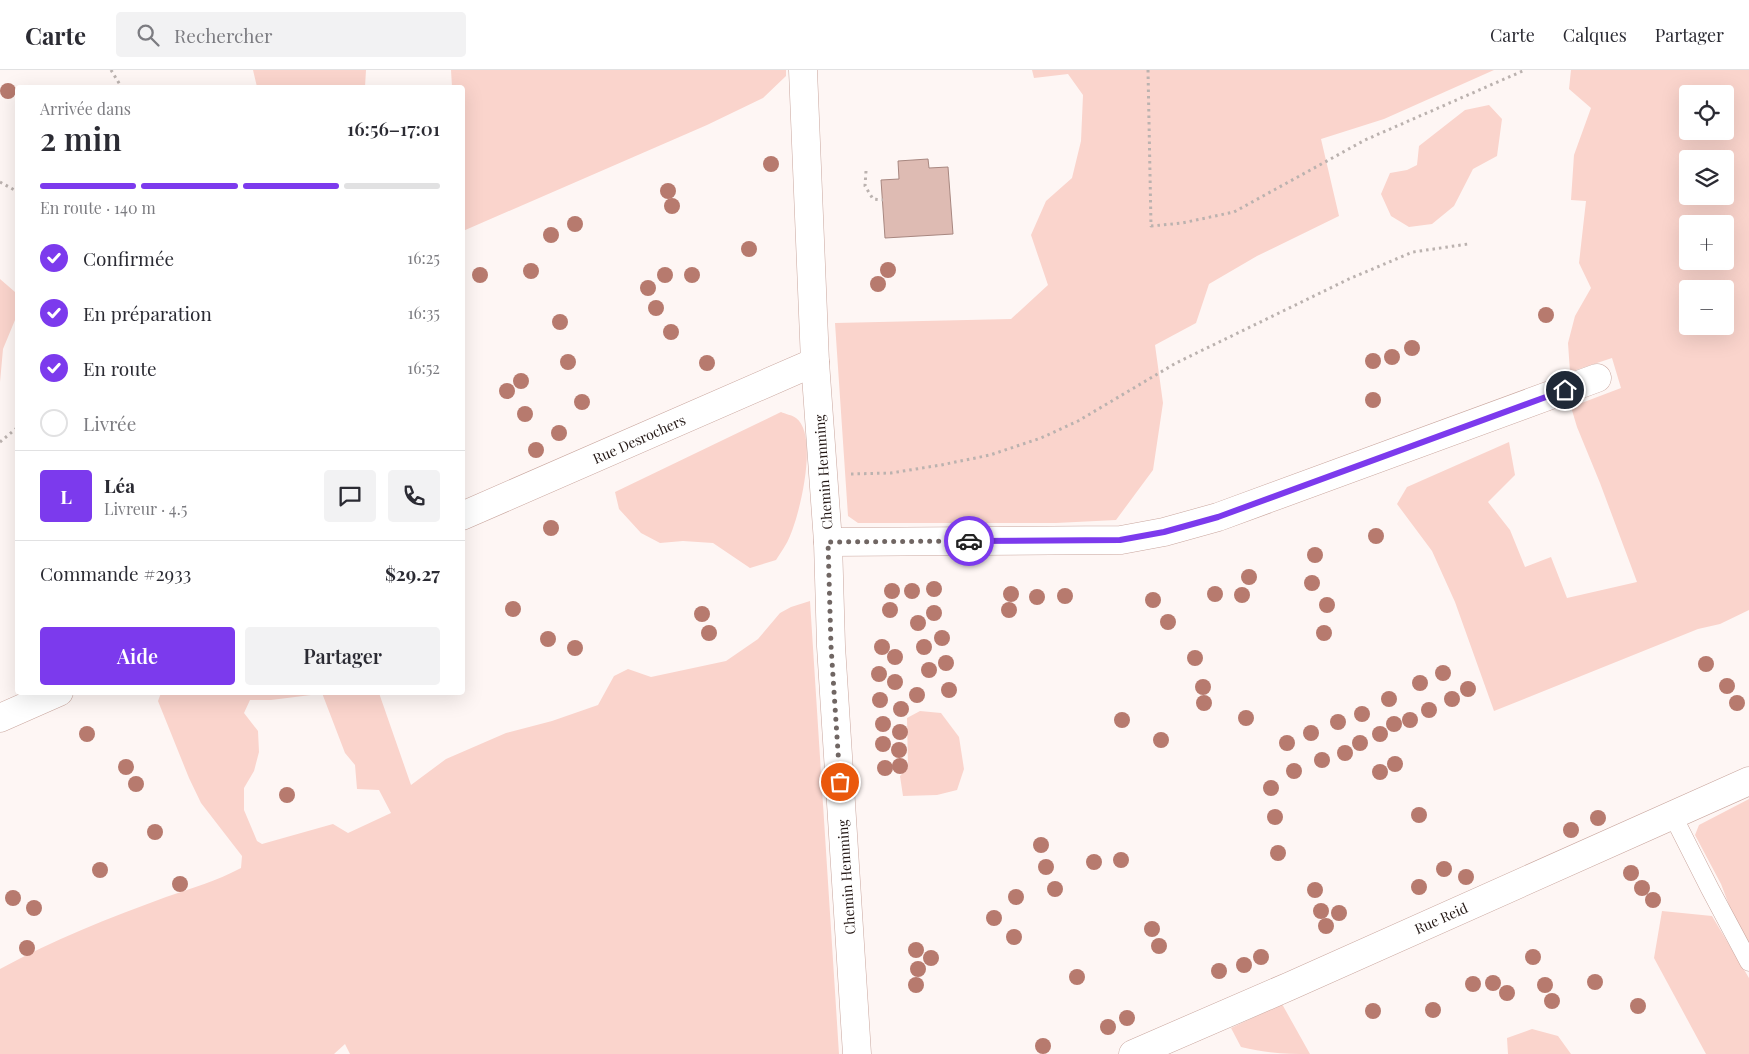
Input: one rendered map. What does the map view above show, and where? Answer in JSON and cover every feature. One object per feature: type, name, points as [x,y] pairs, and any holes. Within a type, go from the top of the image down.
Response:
[{"type":"street","name":"Chemin Hemming","points":[[803,70],[815,362],[828,542],[831,646],[857,1054]]},
{"type":"street","name":"Rue Desrochers","points":[[465,515],[815,362]]},
{"type":"street","points":[[828,542],[1120,540],[1164,532],[1218,517],[1597,378]]},
{"type":"street","points":[[0,718],[52,695]]},
{"type":"street","name":"Rue Reid","points":[[1133,1054],[1749,781]]},
{"type":"lane","points":[[1672,814],[1749,962]]},
{"type":"path","points":[[111,70],[120,85]]},
{"type":"path","points":[[1148,70],[1151,226],[1182,223],[1234,212],[1365,140],[1526,70]]},
{"type":"path","points":[[866,171],[865,186],[873,199],[882,200]]},
{"type":"path","points":[[0,182],[15,190]]},
{"type":"path","points":[[823,475],[891,473],[941,465],[990,455],[1040,438],[1078,421],[1176,364],[1350,278],[1413,252],[1468,244]]},
{"type":"path","points":[[0,442],[15,430]]},
{"type":"shaded area","points":[[253,70],[366,70],[365,85],[257,85]]},
{"type":"shaded area","points":[[451,70],[786,70],[786,76],[763,98],[707,125],[465,230],[465,85],[452,85]]},
{"type":"shaded area","points":[[1032,70],[1494,70],[1384,119],[1321,139],[1339,216],[1257,256],[1209,284],[1196,323],[1155,345],[1163,403],[1153,470],[1116,520],[1056,523],[858,523],[848,516],[835,323],[1011,319],[1048,285],[1031,235],[1046,201],[1072,178],[1081,141],[1083,95],[1068,74],[1034,78]]},
{"type":"shaded area","points":[[1571,70],[1749,70],[1749,610],[1720,624],[1698,629],[1494,711],[1455,602],[1432,551],[1397,504],[1407,487],[1509,442],[1515,475],[1488,502],[1510,530],[1525,567],[1551,557],[1567,598],[1637,582],[1571,407],[1621,388],[1612,358],[1570,372],[1568,343],[1575,316],[1591,288],[1579,263],[1586,201],[1571,200],[1574,155],[1591,108],[1569,89]]},
{"type":"shaded area","points":[[1489,105],[1502,119],[1497,156],[1473,169],[1454,206],[1432,224],[1409,227],[1391,216],[1381,194],[1390,173],[1407,170],[1417,165],[1419,146],[1465,110]]},
{"type":"shaded area","points":[[0,279],[15,292],[15,320],[3,349],[0,382]]},
{"type":"shaded area","points":[[781,412],[796,418],[803,427],[807,457],[802,493],[794,525],[787,542],[776,560],[750,568],[713,543],[683,541],[660,543],[641,533],[619,509],[615,492]]},
{"type":"shaded area","points":[[810,601],[839,1054],[350,1054],[345,1044],[334,1054],[0,1054],[0,969],[40,948],[82,930],[145,905],[214,881],[241,868],[242,856],[201,803],[189,778],[158,701],[160,695],[311,695],[271,700],[250,700],[244,713],[258,731],[259,752],[254,771],[244,788],[244,810],[257,841],[262,844],[333,824],[348,833],[391,813],[379,790],[357,789],[355,765],[345,753],[323,695],[380,695],[411,785],[446,759],[506,733],[552,721],[598,705],[614,676],[628,669],[651,677],[726,661],[758,639],[780,613]]},
{"type":"shaded area","points":[[920,711],[941,713],[959,737],[964,769],[957,790],[937,795],[903,796],[900,776],[908,767],[907,718]]},
{"type":"shaded area","points":[[1749,799],[1749,948],[1739,931],[1721,884],[1695,835],[1699,825]]},
{"type":"shaded area","points":[[1662,911],[1712,916],[1749,978],[1749,1054],[1706,1054],[1654,958]]},
{"type":"shaded area","points":[[1282,1004],[1310,1054],[1276,1053],[1241,1047],[1231,1028]]},
{"type":"shaded area","points":[[1532,1029],[1558,1036],[1571,1054],[1508,1054],[1507,1038]]},
{"type":"building","points":[[928,159],[929,168],[948,167],[953,234],[885,238],[881,180],[899,179],[898,161]]},
{"type":"way so far","points":[[840,782],[831,646],[828,542],[969,541]]},
{"type":"route","points":[[969,541],[1120,540],[1164,532],[1218,517],[1565,390]]}]
